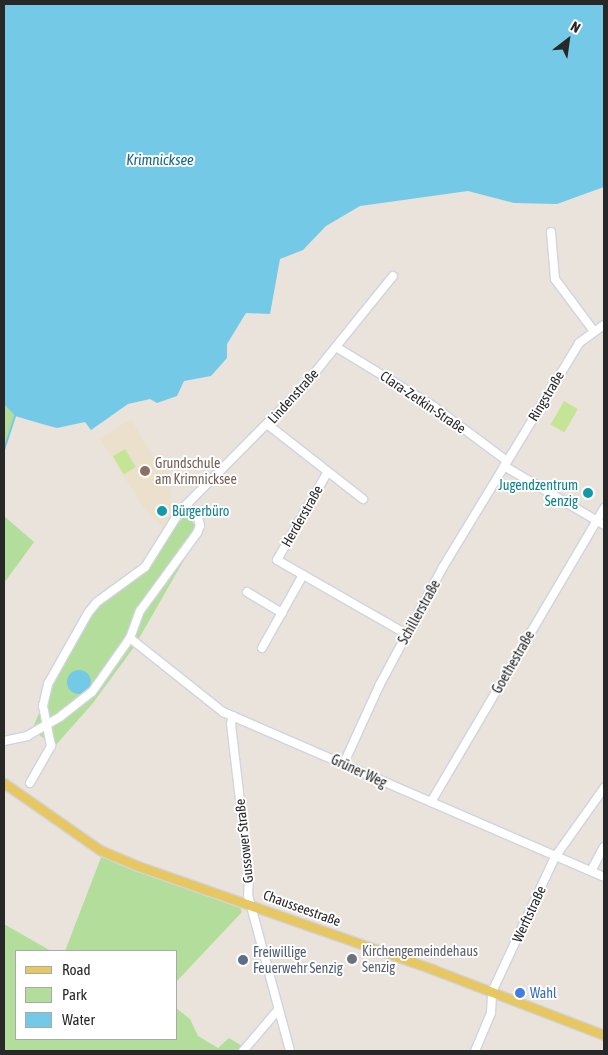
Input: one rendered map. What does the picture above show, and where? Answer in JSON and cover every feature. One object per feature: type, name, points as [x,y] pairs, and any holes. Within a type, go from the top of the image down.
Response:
[{"type":"main road","name":"Chausseestraße","points":[[4,783],[100,850],[138,866],[250,904],[604,1035]]},
{"type":"street","points":[[552,232],[555,279],[593,330]]},
{"type":"street","name":"Lindenstraße","points":[[30,783],[51,746],[43,706],[48,684],[88,613],[97,602],[145,567],[183,507],[267,424],[336,347],[393,276]]},
{"type":"street","name":"Ringstraße","points":[[505,463],[578,343],[593,330],[604,325]]},
{"type":"street","name":"Clara-Zetkin-Straße","points":[[336,347],[433,406],[505,463],[596,522]]},
{"type":"street","name":"Herderstraße","points":[[267,424],[363,499]]},
{"type":"street","name":"Schillerstraße","points":[[344,763],[406,634],[505,463]]},
{"type":"street","name":"Herderstraße","points":[[327,472],[278,560],[406,634]]},
{"type":"street","points":[[4,741],[27,736],[92,692],[130,638],[140,612],[200,526],[192,510],[183,507]]},
{"type":"street","points":[[604,508],[596,522],[604,525]]},
{"type":"street","name":"Goethestraße","points":[[432,802],[596,522]]},
{"type":"street","points":[[262,648],[303,576]]},
{"type":"street","points":[[247,592],[282,613]]},
{"type":"street","name":"Grüner Weg","points":[[130,638],[213,706],[555,857],[604,876]]},
{"type":"street","name":"Gussower Straße","points":[[233,716],[231,724],[250,904],[290,1051]]},
{"type":"street","name":"Werftstraße","points":[[475,1051],[491,1013],[492,992],[555,857],[604,788]]},
{"type":"street","points":[[591,871],[604,847]]},
{"type":"street","points":[[243,1051],[278,1010]]},
{"type":"shaded area","name":"Grundschule am Krimnicksee","points":[[131,419],[156,462],[169,462],[172,507],[163,528],[145,510],[100,439]]},
{"type":"green space","points":[[564,401],[578,409],[564,432],[550,424]]},
{"type":"green space","points":[[4,404],[15,416],[4,452]]},
{"type":"green space","points":[[125,449],[136,467],[124,474],[113,456]]},
{"type":"green space","points":[[187,512],[196,528],[196,539],[134,647],[93,703],[55,746],[32,730],[52,682],[95,606],[145,569]]},
{"type":"green space","points":[[4,516],[34,542],[4,583]]},
{"type":"green space","points":[[102,855],[238,904],[242,912],[178,980],[178,950],[65,950]]},
{"type":"green space","points":[[4,924],[49,950],[15,950],[15,1040],[178,1040],[178,1010],[190,1019],[198,1036],[218,1048],[229,1038],[242,1046],[238,1051],[4,1051]]},
{"type":"water","name":"Krimnicksee","points":[[4,4],[604,4],[604,187],[557,204],[514,203],[468,191],[360,206],[326,226],[303,250],[280,259],[270,314],[246,313],[227,344],[227,358],[211,376],[184,381],[177,396],[157,403],[150,399],[128,404],[91,430],[85,422],[57,428],[15,416],[4,404]]},
{"type":"water","points":[[74,670],[84,670],[91,677],[91,687],[84,694],[74,694],[67,687],[67,677]]},
{"type":"waterway","points":[[4,450],[15,416]]},
{"type":"place","name":"Grundschule am Krimnicksee","points":[[145,471]]},
{"type":"place","name":"Jugendzentrum Senzig","points":[[588,493]]},
{"type":"place","name":"Bürgerbüro","points":[[162,511]]},
{"type":"place","name":"Kirchengemeindehaus Senzig","points":[[352,959]]},
{"type":"place","name":"Freiwillige Feuerwehr Senzig","points":[[243,960]]},
{"type":"place","name":"Wahl","points":[[520,993]]}]
